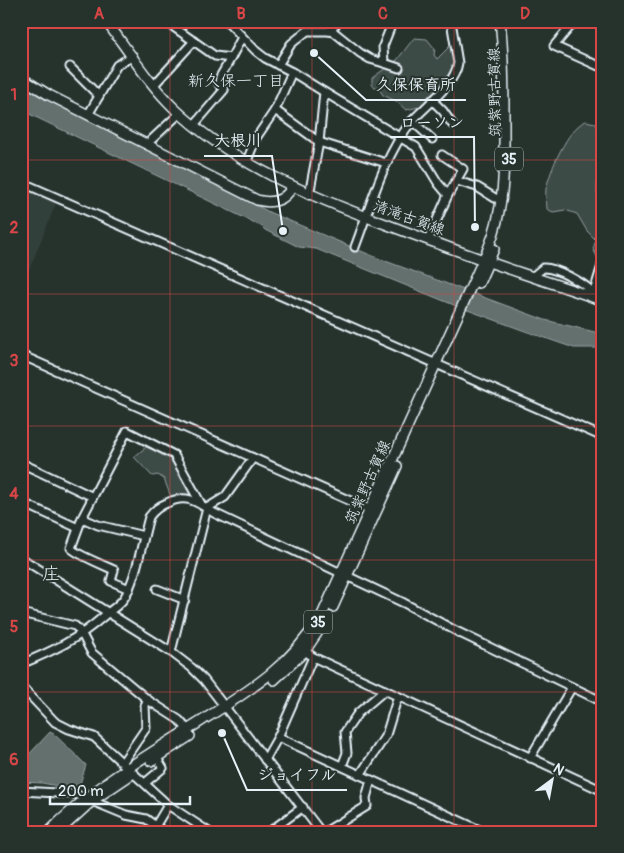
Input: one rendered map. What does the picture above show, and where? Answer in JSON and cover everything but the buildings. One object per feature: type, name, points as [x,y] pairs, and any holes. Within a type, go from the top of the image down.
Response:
[{"type":"main road","name":"清滝古賀線","points":[[106,21],[154,85],[180,113],[194,125],[247,161],[292,187],[366,217],[485,261],[593,295],[603,301]]},
{"type":"main road","name":"筑紫野古賀線","points":[[485,261],[498,222],[502,198],[504,66],[500,21]]},
{"type":"main road","name":"筑紫野古賀線","points":[[49,832],[128,769],[188,730],[279,676],[305,651],[327,618],[472,289],[504,223],[508,200],[510,99],[506,21]]},
{"type":"main road","points":[[21,78],[49,95],[257,200],[277,201],[283,198],[292,187]]},
{"type":"main road","name":"筑紫野古賀線","points":[[128,769],[157,758],[226,709],[275,671],[297,650],[322,615],[344,576]]},
{"type":"main road","name":"筑紫野古賀線","points":[[58,832],[88,800]]},
{"type":"street","points":[[165,21],[215,56],[231,58]]},
{"type":"street","points":[[227,21],[256,51],[416,147],[438,183],[448,195]]},
{"type":"street","points":[[329,31],[339,21]]},
{"type":"street","points":[[384,63],[383,46],[393,21]]},
{"type":"street","points":[[355,247],[386,164],[401,137],[412,122],[451,80],[457,70],[451,21]]},
{"type":"street","points":[[575,21],[554,46],[603,68]]},
{"type":"street","points":[[596,21],[603,27]]},
{"type":"street","points":[[278,65],[291,44],[307,31],[329,31],[334,32],[360,54],[399,68]]},
{"type":"street","points":[[194,125],[224,90],[219,84],[220,77],[242,37]]},
{"type":"street","points":[[154,85],[194,41]]},
{"type":"street","points":[[88,115],[117,65],[133,56]]},
{"type":"street","points":[[70,67],[99,96]]},
{"type":"street","points":[[247,161],[256,138],[275,110],[292,72]]},
{"type":"street","points":[[309,195],[319,142],[324,92]]},
{"type":"street","points":[[432,100],[452,124]]},
{"type":"street","points":[[275,110],[319,142],[386,164]]},
{"type":"street","points":[[147,144],[180,113]]},
{"type":"street","points":[[412,122],[432,139]]},
{"type":"street","points":[[428,240],[448,195],[458,181],[463,169],[442,155]]},
{"type":"street","points":[[458,181],[477,187],[495,198],[502,198]]},
{"type":"street","points":[[21,182],[603,437]]},
{"type":"street","points":[[532,277],[543,268],[552,269],[577,281],[593,295],[603,262]]},
{"type":"street","points":[[21,355],[373,511]]},
{"type":"street","points":[[129,589],[111,582],[114,570],[72,551],[71,546],[82,518],[127,431],[174,455],[204,506],[185,600],[171,652]]},
{"type":"street","points":[[204,506],[225,497],[253,458]]},
{"type":"street","points":[[21,463],[93,497]]},
{"type":"street","points":[[21,664],[51,652],[82,634],[120,604],[129,589],[149,517],[153,511],[164,504],[183,498],[204,506],[344,576],[404,603],[458,632],[603,702]]},
{"type":"street","points":[[21,502],[78,528]]},
{"type":"street","points":[[82,518],[98,525],[144,536]]},
{"type":"street","points":[[21,558],[109,612],[171,652],[192,668],[303,807],[320,832]]},
{"type":"street","points":[[157,589],[185,600]]},
{"type":"street","points":[[21,613],[76,626],[92,652],[148,700],[179,720],[188,730]]},
{"type":"street","points":[[305,651],[313,657],[603,791]]},
{"type":"street","points":[[265,760],[278,737],[313,657]]},
{"type":"street","points":[[21,686],[55,722],[69,729],[94,737],[168,805],[209,832]]},
{"type":"street","points":[[530,758],[572,687]]},
{"type":"street","points":[[342,766],[347,753],[345,732],[358,713],[384,690]]},
{"type":"street","points":[[360,775],[386,735],[398,696]]},
{"type":"street","points":[[128,769],[146,728],[145,705],[148,700]]},
{"type":"street","points":[[278,737],[484,832]]},
{"type":"street","points":[[145,783],[163,768],[157,758]]},
{"type":"street","points":[[325,832],[368,806],[366,798],[371,780]]},
{"type":"street","points":[[21,790],[75,794],[126,816],[146,819],[164,832]]},
{"type":"street","points":[[156,825],[168,805]]},
{"type":"street","points":[[269,832],[303,807]]},
{"type":"street","points":[[194,832],[198,824]]},
{"type":"street","points":[[21,826],[31,832]]},
{"type":"shaded area","points":[[414,38],[427,39],[435,49],[434,55],[437,59],[451,45],[454,59],[453,69],[448,78],[423,106],[406,110],[396,101],[383,95],[379,89],[372,85],[372,78],[397,60]]},
{"type":"shaded area","points":[[21,84],[70,111],[271,213],[380,259],[545,320],[603,334],[603,348],[574,348],[454,305],[316,249],[299,247],[265,230],[261,226],[21,110]]},
{"type":"shaded area","points":[[586,121],[595,123],[600,138],[601,147],[597,191],[604,217],[603,268],[593,249],[596,240],[587,231],[577,214],[565,210],[553,212],[547,209],[546,189],[555,161],[572,132]]},
{"type":"shaded area","points":[[21,186],[57,201],[21,290]]},
{"type":"shaded area","points":[[146,447],[172,458],[174,465],[196,498],[171,497],[164,479],[158,475],[152,476],[134,457]]},
{"type":"shaded area","points":[[50,732],[86,765],[78,790],[42,783],[21,782],[21,763]]},
{"type":"waterway","points":[[21,617],[33,620]]},
{"type":"place","name":"久保保育所","points":[[314,53]]},
{"type":"place","name":"ローソン","points":[[475,227]]},
{"type":"place","name":"大根川","points":[[283,231]]},
{"type":"place","name":"ジョイフル","points":[[222,733]]},
{"type":"district","name":"新久保一丁目","points":[[236,81]]},
{"type":"district","name":"庄","points":[[51,574]]}]
